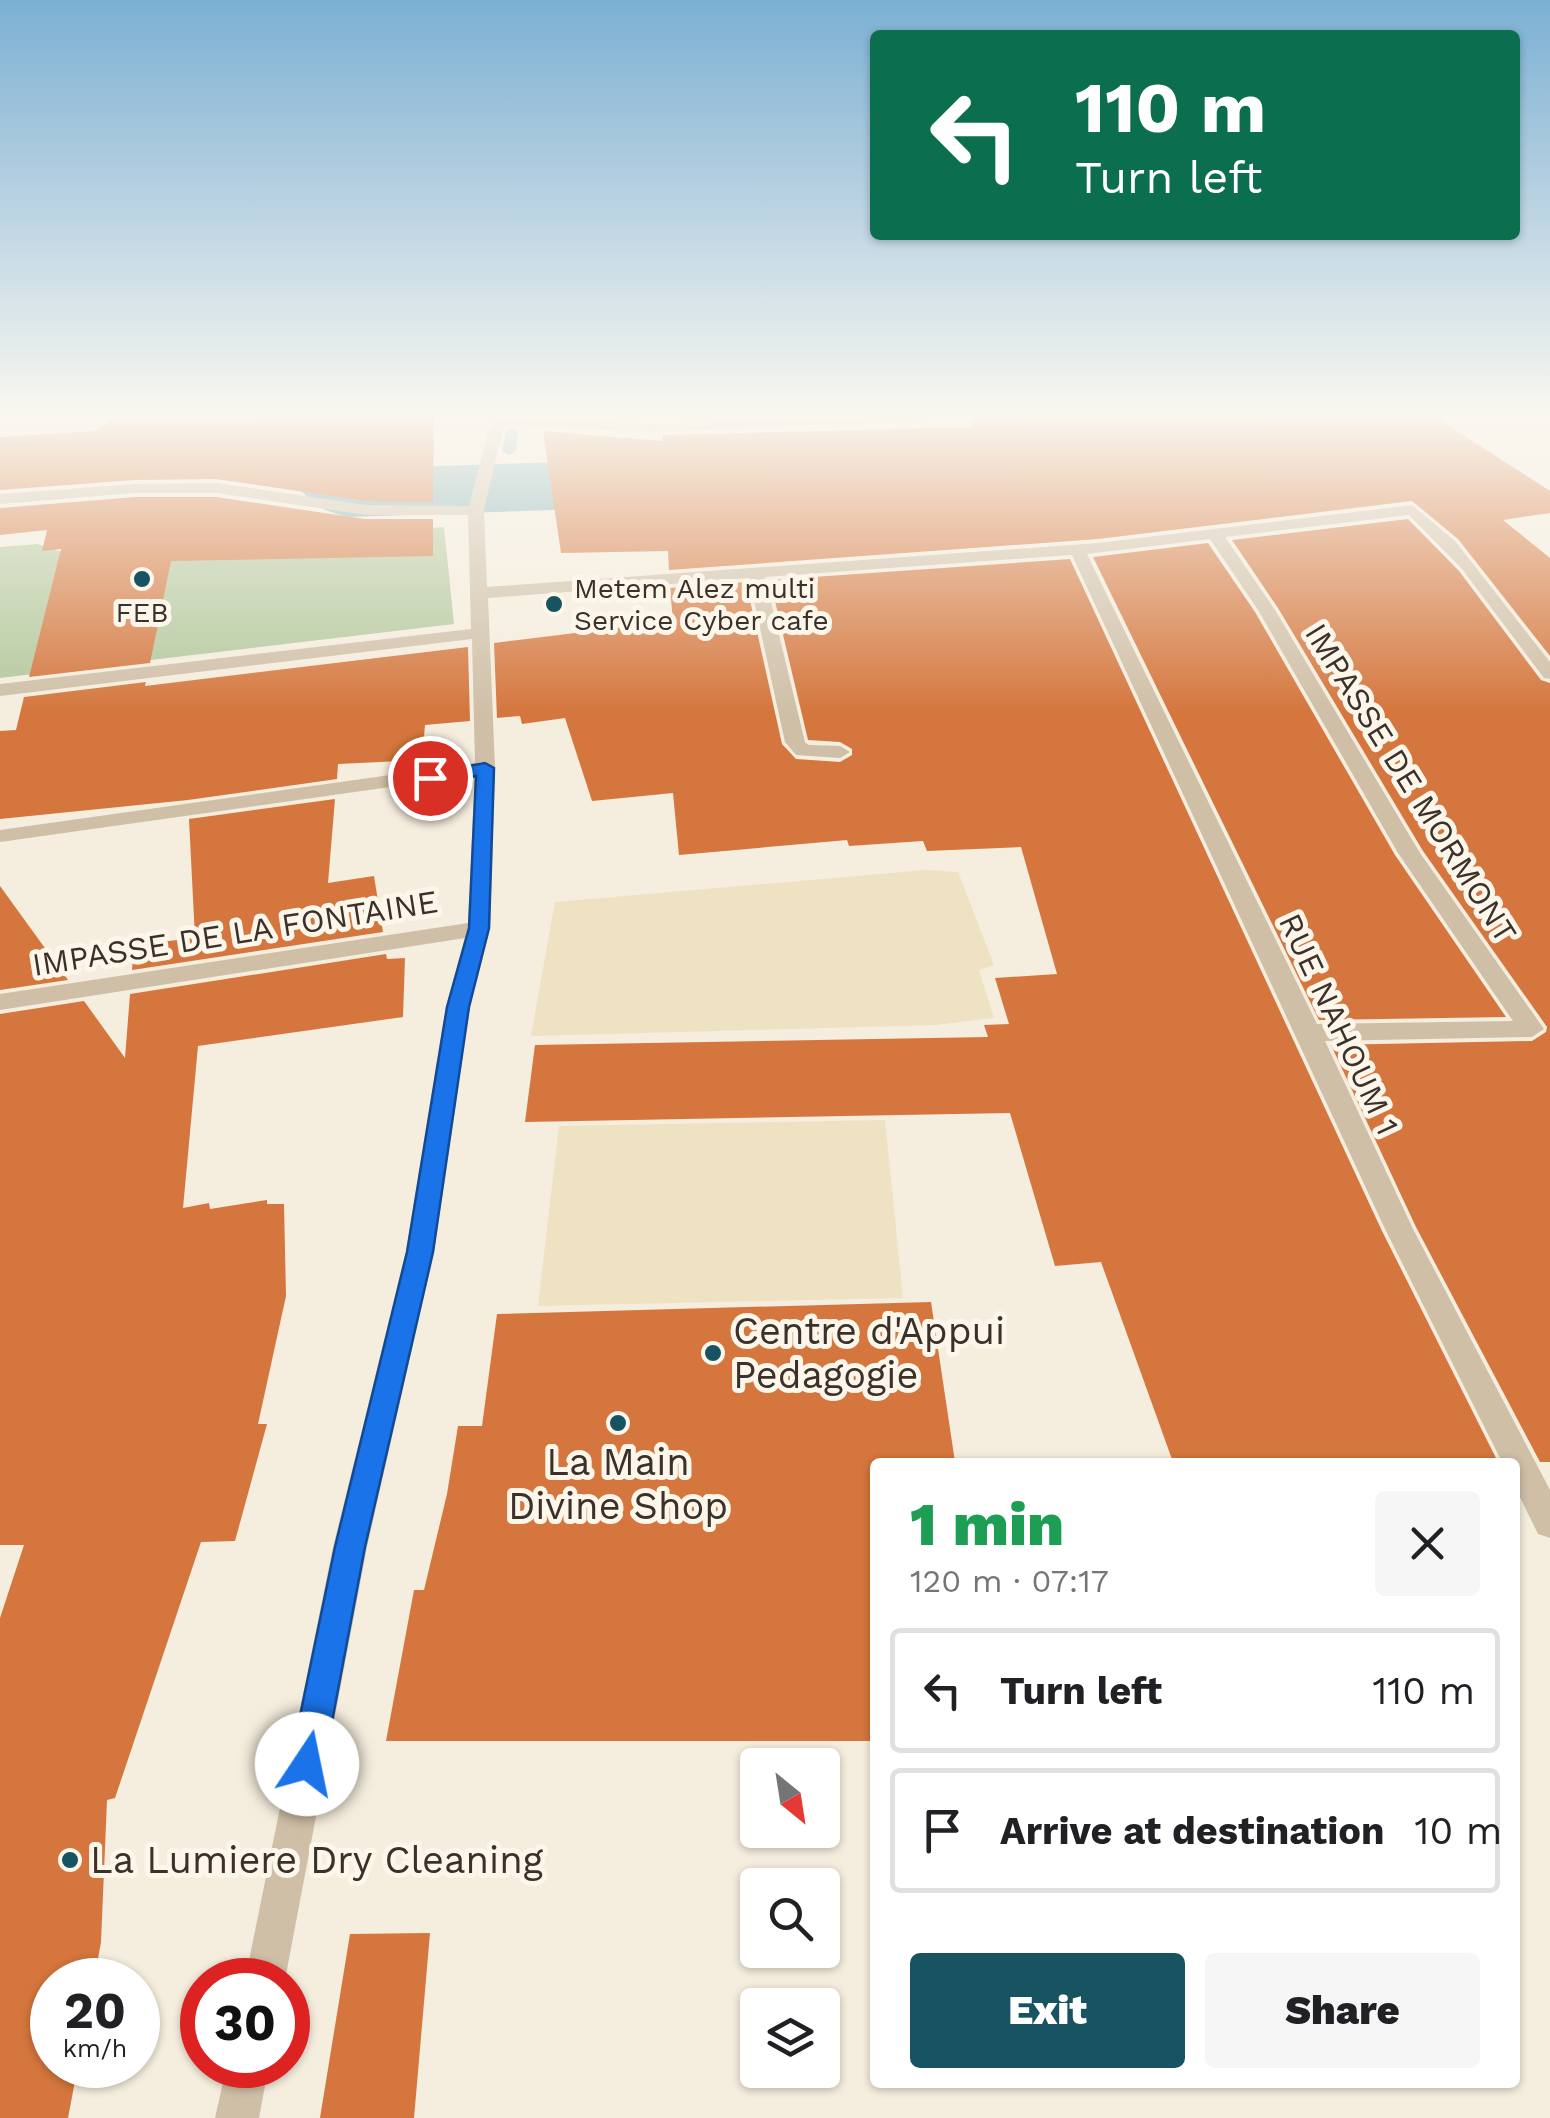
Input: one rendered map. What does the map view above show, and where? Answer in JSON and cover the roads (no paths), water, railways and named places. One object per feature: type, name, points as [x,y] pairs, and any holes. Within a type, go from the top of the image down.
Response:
[{"type":"street","points":[[268,1958],[350,1547],[420,1252],[458,1007],[479,928],[485,768],[480,516]]},
{"type":"street","points":[[482,593],[1077,549],[1366,516]]},
{"type":"street","points":[[1420,516],[1496,602],[1550,674]]},
{"type":"street","name":"IMPASSE DE MORMONT","points":[[1215,535],[1277,628],[1446,914],[1532,1029],[1309,1032]]},
{"type":"street","name":"RUE NAHOUM 1","points":[[1077,549],[1399,1229],[1517,1458]]},
{"type":"street","points":[[755,570],[795,742],[803,751],[840,752]]},
{"type":"street","points":[[0,690],[480,634]]},
{"type":"street","points":[[0,836],[485,768]]},
{"type":"street","name":"IMPASSE DE LA FONTAINE","points":[[0,1002],[479,928]]},
{"type":"street","name":"RUE NAHOUM 1","points":[[1520,1465],[1550,1523]]},
{"type":"street","points":[[237,2118],[243,2088]]},
{"type":"place","name":"FEB","points":[[142,579]]},
{"type":"place","name":"Metem Alez multi Service Cyber cafe","points":[[554,604]]},
{"type":"place","name":"Centre d'Appui Pedagogie","points":[[713,1353]]},
{"type":"place","name":"La Main Divine Shop","points":[[618,1423]]},
{"type":"place","name":"La Lumiere Dry Cleaning","points":[[70,1860]]}]
